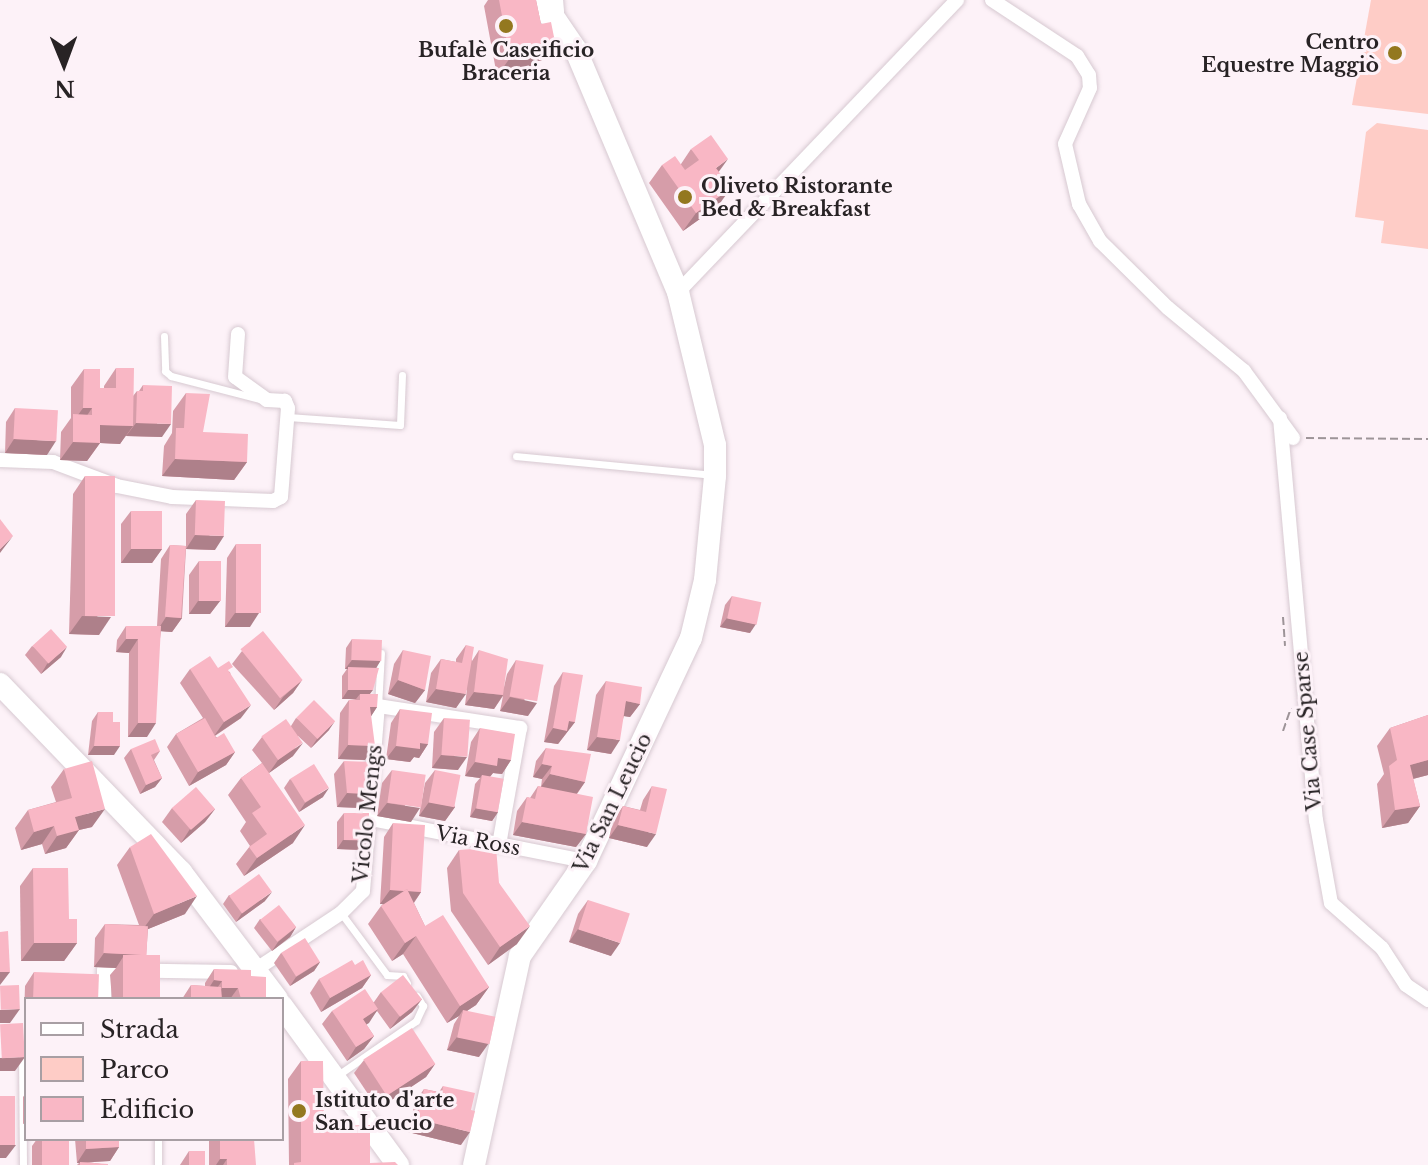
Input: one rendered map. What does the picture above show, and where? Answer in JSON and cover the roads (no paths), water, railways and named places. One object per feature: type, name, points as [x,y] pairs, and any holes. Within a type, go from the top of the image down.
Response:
[{"type":"street","points":[[678,292],[957,0]]},
{"type":"street","points":[[992,0],[1077,56],[1089,75],[1090,88],[1065,144],[1079,204],[1100,241],[1168,308],[1244,371],[1293,438]]},
{"type":"street","name":"Via San Leucio","points":[[474,1165],[520,956],[586,861],[691,638],[705,580],[715,476],[715,445],[678,292],[576,50],[547,4]]},
{"type":"street","points":[[0,460],[53,462],[117,486],[172,497],[273,501],[281,497],[288,417],[285,401],[267,400],[235,377],[238,334]]},
{"type":"street","name":"Via Case Sparse","points":[[1280,418],[1316,820],[1331,903],[1382,948],[1406,985],[1428,1000]]},
{"type":"street","points":[[5,695],[181,872],[276,997]]},
{"type":"street","points":[[378,706],[520,728],[499,845]]},
{"type":"street","name":"Vicolo Mengs","points":[[257,972],[341,913],[363,891],[378,706]]},
{"type":"street","name":"Via Ross","points":[[371,819],[586,861]]},
{"type":"street","points":[[104,997],[104,970],[257,972]]},
{"type":"street","points":[[284,1009],[398,1165]]},
{"type":"lane","points":[[164,336],[165,371],[171,376],[267,400]]},
{"type":"lane","points":[[288,417],[400,425],[402,375]]},
{"type":"lane","points":[[516,456],[715,476]]},
{"type":"lane","name":"Vicolo Mengs","points":[[378,706],[381,653]]},
{"type":"lane","points":[[335,1077],[416,1021],[423,1006],[403,976],[387,975],[341,913]]},
{"type":"lane","points":[[22,1032],[23,1165]]},
{"type":"lane","points":[[158,1141],[158,1165]]},
{"type":"place","name":"Bufalè Caseificio Braceria","points":[[506,26]]},
{"type":"place","name":"Centro Equestre Maggiò","points":[[1395,53]]},
{"type":"place","name":"Oliveto Ristorante Bed & Breakfast","points":[[685,197]]},
{"type":"place","name":"Istituto d'arte San Leucio","points":[[299,1111]]}]
